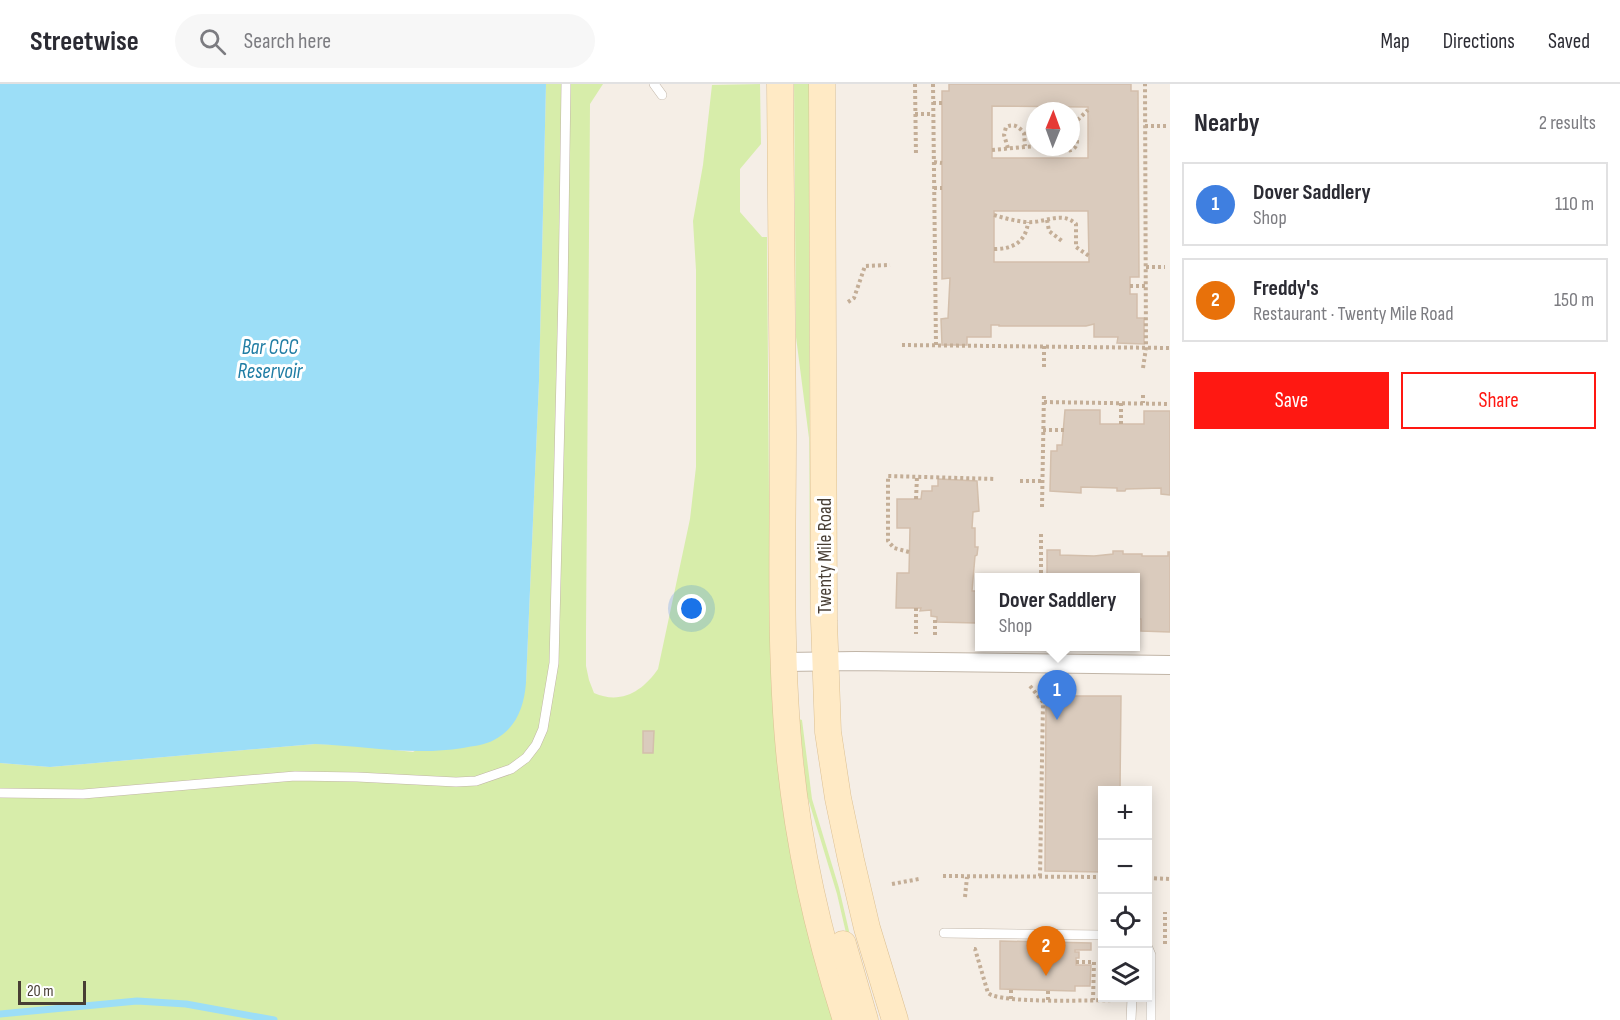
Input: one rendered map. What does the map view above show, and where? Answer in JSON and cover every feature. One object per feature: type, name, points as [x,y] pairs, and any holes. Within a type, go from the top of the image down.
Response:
[{"type":"main road","name":"Twenty Mile Road","points":[[780,84],[785,662],[790,761],[810,880],[846,1020]]},
{"type":"main road","name":"Twenty Mile Road","points":[[822,84],[825,661],[828,732],[838,798],[867,928],[895,1020]]},
{"type":"main road","points":[[810,880],[832,901],[865,1020]]},
{"type":"street","points":[[785,662],[1170,665]]},
{"type":"lane","points":[[0,793],[83,794],[295,776],[476,781],[511,769],[526,758],[536,745],[543,729],[554,663],[566,84]]},
{"type":"lane","points":[[654,84],[662,95]]},
{"type":"lane","points":[[944,933],[1098,935]]},
{"type":"lane","points":[[1128,1002],[1131,1020]]},
{"type":"lane","points":[[1151,1002],[1151,1020]]},
{"type":"path","points":[[915,84],[916,155]]},
{"type":"path","points":[[933,84],[936,345]]},
{"type":"path","points":[[1143,368],[1146,348],[1145,84]]},
{"type":"path","points":[[933,103],[942,103]]},
{"type":"path","points":[[1080,118],[1088,110]]},
{"type":"path","points":[[915,114],[933,114]]},
{"type":"path","points":[[992,150],[1025,146],[1024,133],[1015,125],[1006,127],[1004,135],[1008,148]]},
{"type":"path","points":[[1145,126],[1166,126]]},
{"type":"path","points":[[934,162],[942,163]]},
{"type":"path","points":[[1139,181],[1146,181]]},
{"type":"path","points":[[934,188],[942,188]]},
{"type":"path","points":[[994,215],[1028,222],[1053,217],[1074,222],[1076,247],[1089,256]]},
{"type":"path","points":[[1047,220],[1049,231],[1062,241]]},
{"type":"path","points":[[994,249],[1011,246],[1020,241],[1027,233],[1028,222]]},
{"type":"path","points":[[849,302],[854,298],[865,266],[890,265]]},
{"type":"path","points":[[1146,267],[1165,267]]},
{"type":"path","points":[[1130,286],[1146,286]]},
{"type":"path","points":[[902,345],[1170,348]]},
{"type":"path","points":[[1044,346],[1044,367]]},
{"type":"path","points":[[1042,507],[1044,393]]},
{"type":"path","points":[[1143,395],[1143,403]]},
{"type":"path","points":[[1044,402],[1170,404]]},
{"type":"path","points":[[1121,403],[1121,424]]},
{"type":"path","points":[[1043,430],[1064,430]]},
{"type":"path","points":[[1043,454],[1050,455]]},
{"type":"path","points":[[909,552],[894,548],[886,536],[888,477],[995,479]]},
{"type":"path","points":[[916,499],[917,477]]},
{"type":"path","points":[[1020,481],[1042,481]]},
{"type":"path","points":[[1041,534],[1041,573]]},
{"type":"path","points":[[915,608],[916,634]]},
{"type":"path","points":[[935,616],[935,634]]},
{"type":"path","points":[[1030,687],[1043,702],[1040,877]]},
{"type":"path","points":[[943,876],[1098,877]]},
{"type":"path","points":[[965,897],[967,877]]},
{"type":"path","points":[[1152,878],[1170,879]]},
{"type":"path","points":[[892,884],[919,879]]},
{"type":"path","points":[[968,950],[975,949],[988,993],[996,998],[1098,1000]]},
{"type":"path","points":[[1076,962],[1094,962],[1093,1000]]},
{"type":"path","points":[[1011,989],[1011,999]]},
{"type":"path","points":[[1048,990],[1048,1000]]},
{"type":"green space","points":[[546,84],[603,84],[590,104],[586,666],[594,693],[613,697],[630,694],[645,684],[658,669],[690,519],[696,467],[696,270],[693,221],[703,165],[712,85],[760,84],[761,144],[740,169],[740,212],[762,237],[767,237],[770,627],[774,712],[833,1020],[0,1020],[0,763],[50,767],[315,744],[351,745],[413,752],[526,683],[539,381]]},
{"type":"green space","points":[[794,84],[809,84],[810,621],[809,438],[796,337]]},
{"type":"green space","points":[[799,719],[802,720],[812,799],[839,888],[856,961],[849,946],[837,894],[807,795]]},
{"type":"water","name":"Bar CCC Reservoir","points":[[0,84],[546,84],[539,381],[526,683],[518,716],[502,735],[483,744],[444,750],[407,751],[315,744],[50,767],[0,763]]},
{"type":"building","points":[[949,84],[1131,84],[1131,91],[1138,91],[1139,277],[1130,277],[1130,294],[1137,294],[1137,318],[1144,318],[1144,344],[1117,343],[1118,337],[1094,337],[1094,324],[1086,326],[991,325],[991,337],[967,337],[967,345],[942,345],[941,319],[948,318],[950,278],[942,279],[942,91],[949,91]],"holes":[[[994,211],[1088,211],[1089,262],[994,262]]]},
{"type":"building","points":[[1065,410],[1100,410],[1100,424],[1144,424],[1144,411],[1170,411],[1170,495],[1161,494],[1161,488],[1117,491],[1117,488],[1081,487],[1081,493],[1050,491],[1051,451],[1057,451],[1057,445],[1062,445]]},
{"type":"building","points":[[938,479],[977,481],[979,511],[973,512],[972,528],[975,528],[975,547],[978,547],[972,591],[975,591],[975,623],[937,622],[937,617],[931,616],[931,610],[896,608],[897,573],[909,573],[910,528],[897,528],[897,499],[921,499],[922,491],[932,491],[932,486],[938,486]]},
{"type":"building","points":[[1047,550],[1060,550],[1060,555],[1094,556],[1113,554],[1113,551],[1123,551],[1123,554],[1142,554],[1142,556],[1168,556],[1170,552],[1170,632],[1141,631],[1140,573],[1047,573]]},
{"type":"building","points":[[1046,696],[1121,696],[1120,786],[1098,786],[1098,872],[1045,871]]},
{"type":"building","points":[[643,731],[654,731],[653,753],[643,753]]},
{"type":"building","points":[[1000,941],[1091,943],[1091,950],[1075,950],[1079,952],[1076,965],[1091,965],[1090,986],[1075,986],[1075,991],[1000,989]]},
{"type":"waterway","points":[[0,1014],[137,1001],[186,1004],[274,1020]]},
{"type":"place","name":"Dover Saddlery","points":[[1057,720]]},
{"type":"place","name":"Freddy's","points":[[1046,976]]}]
